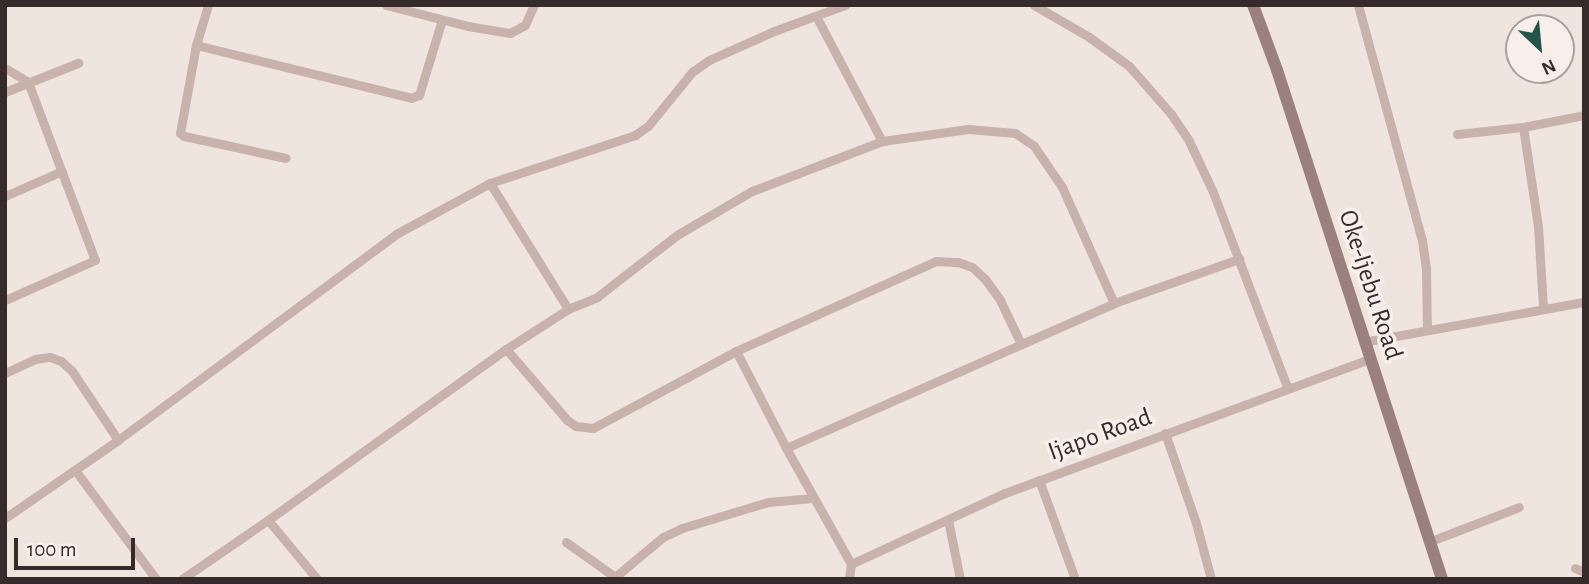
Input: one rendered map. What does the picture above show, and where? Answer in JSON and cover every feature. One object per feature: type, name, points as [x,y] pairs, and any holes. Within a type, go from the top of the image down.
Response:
[{"type":"main road","name":"Oke-Ijebu Road","points":[[1253,5],[1277,69],[1363,342],[1442,579]]},
{"type":"street","points":[[208,5],[196,45],[180,133],[286,158]]},
{"type":"street","points":[[386,5],[442,20],[510,33],[525,25],[534,5]]},
{"type":"street","points":[[5,518],[118,440],[237,349],[396,234],[490,183],[635,135],[648,126],[692,72],[709,60],[845,5]]},
{"type":"street","points":[[1034,5],[1119,59],[1153,91],[1189,141],[1239,259],[1287,387]]},
{"type":"street","points":[[1358,5],[1422,240],[1426,268],[1427,329]]},
{"type":"street","points":[[816,16],[882,141]]},
{"type":"street","points":[[196,45],[411,98],[419,95],[442,20]]},
{"type":"street","points":[[5,92],[78,63]]},
{"type":"street","points":[[5,68],[28,82],[95,260],[92,264],[5,300]]},
{"type":"street","points":[[1457,134],[1523,127],[1584,115]]},
{"type":"street","points":[[1523,127],[1538,226],[1543,307]]},
{"type":"street","points":[[182,579],[506,349],[568,309],[597,297],[710,213],[752,191],[882,141],[968,129],[1015,133],[1034,146],[1062,187],[1114,303]]},
{"type":"street","points":[[5,196],[62,171]]},
{"type":"street","points":[[490,183],[568,309]]},
{"type":"street","points":[[786,448],[1114,303],[1239,259]]},
{"type":"street","points":[[506,349],[567,420],[585,429],[593,428],[736,351],[936,261],[958,262],[972,267],[985,279],[1000,300],[1021,344]]},
{"type":"street","points":[[1363,342],[1543,307],[1584,302]]},
{"type":"street","points":[[736,351],[851,564],[849,579]]},
{"type":"street","points":[[5,373],[35,359],[50,357],[61,361],[72,371],[118,440]]},
{"type":"street","name":"Ijapo Road","points":[[851,564],[1039,480],[1287,387],[1370,359]]},
{"type":"street","points":[[1165,433],[1196,523],[1211,579]]},
{"type":"street","points":[[75,470],[156,579]]},
{"type":"street","points":[[1039,480],[1075,579]]},
{"type":"street","points":[[566,542],[615,577],[663,537],[682,528],[743,508],[813,498]]},
{"type":"street","points":[[1431,541],[1518,507]]},
{"type":"street","points":[[268,520],[317,579]]},
{"type":"street","points":[[948,520],[960,579]]}]
